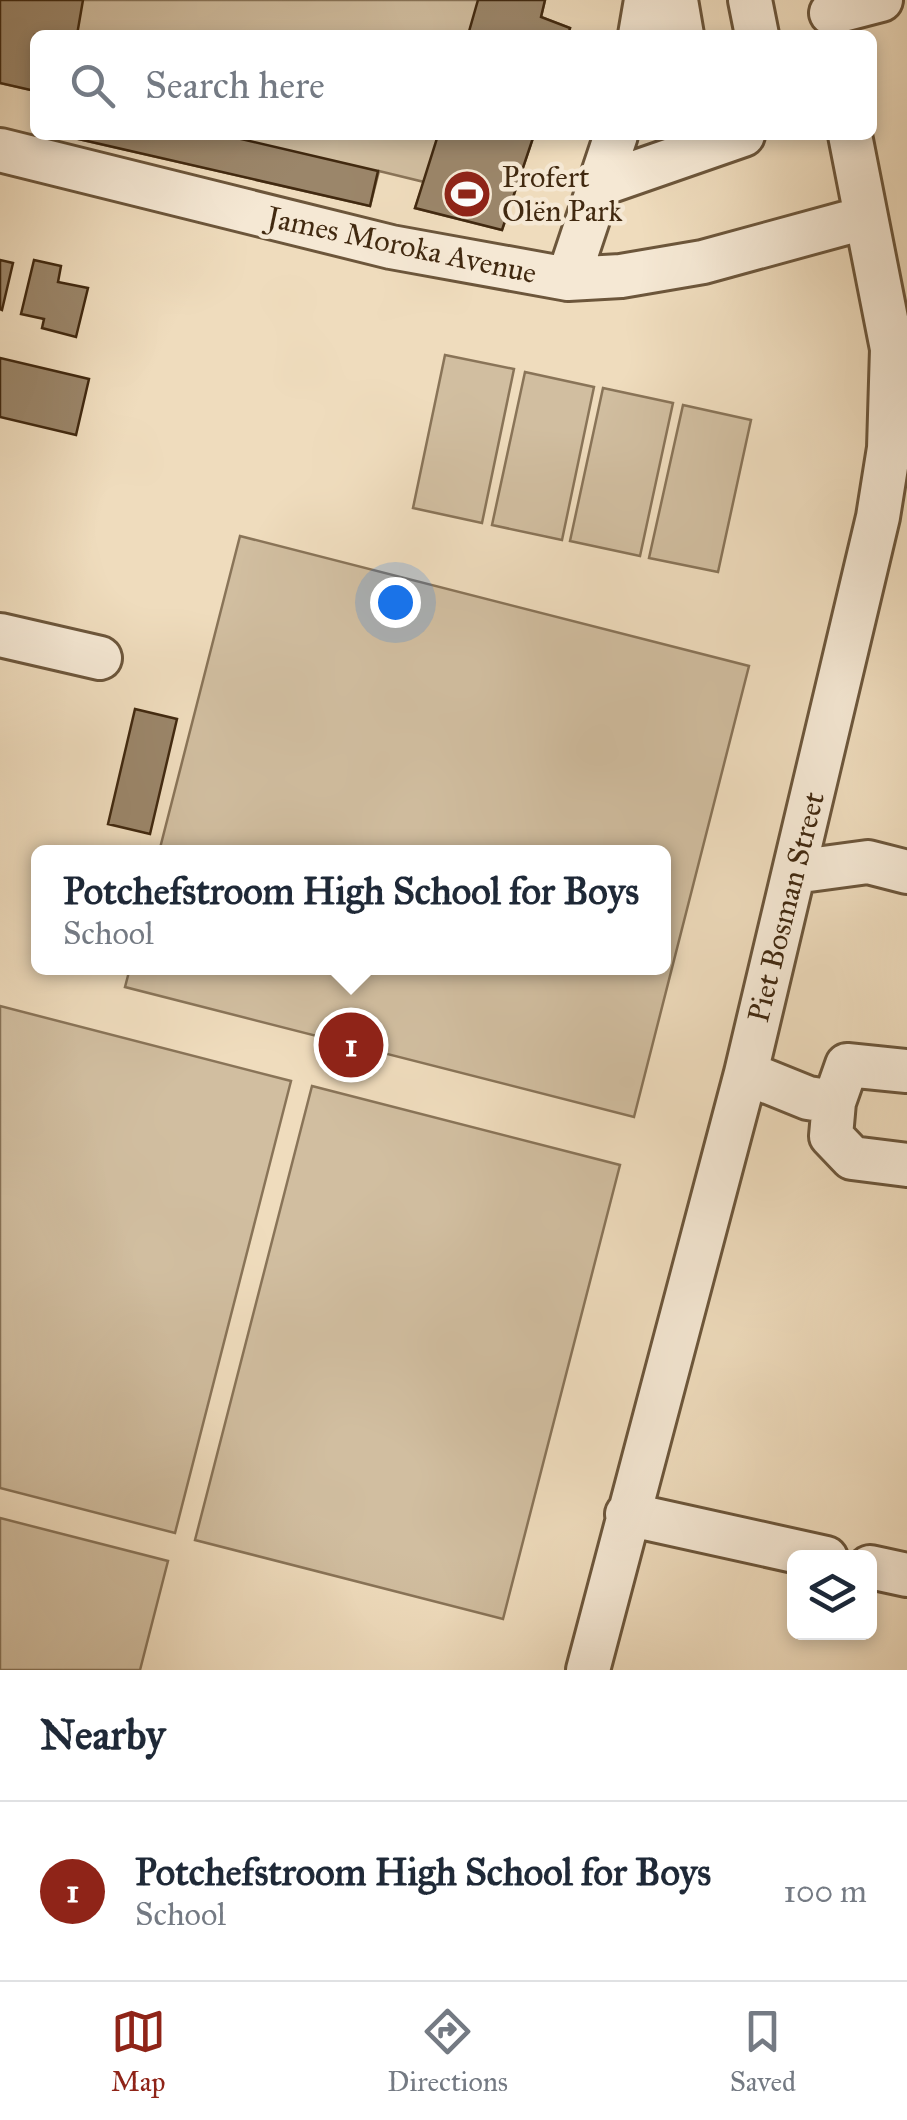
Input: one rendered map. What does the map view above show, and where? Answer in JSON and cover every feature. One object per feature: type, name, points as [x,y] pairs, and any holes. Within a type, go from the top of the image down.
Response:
[{"type":"street","points":[[641,30],[646,0]]},
{"type":"street","points":[[676,0],[681,30]]},
{"type":"street","points":[[750,0],[756,30]]},
{"type":"street","points":[[831,16],[881,0]]},
{"type":"street","points":[[568,279],[614,140]]},
{"type":"street","name":"Piet Bosman Street","points":[[588,1670],[746,1073],[878,517],[890,448],[892,349],[851,140]]},
{"type":"street","points":[[599,185],[700,142]]},
{"type":"street","name":"James Moroka Avenue","points":[[0,150],[391,247],[568,279],[621,276],[702,262],[864,218]]},
{"type":"street","points":[[0,635],[100,658]]},
{"type":"street","points":[[794,872],[868,862],[907,872]]},
{"type":"street","points":[[907,1071],[847,1065],[834,1102],[831,1136],[852,1158],[907,1165]]},
{"type":"street","points":[[746,1073],[808,1098],[834,1102]]},
{"type":"street","points":[[628,1514],[790,1550]]},
{"type":"street","points":[[877,1569],[907,1576]]},
{"type":"shaded area","points":[[0,0],[545,0],[541,17],[570,28],[30,30],[30,90],[0,83]]},
{"type":"shaded area","name":"Profert Olën Park","points":[[83,140],[532,140],[502,230],[415,208],[424,182],[379,171],[370,206]]},
{"type":"shaded area","points":[[445,355],[514,369],[482,523],[413,508]]},
{"type":"shaded area","points":[[525,372],[594,387],[562,540],[492,525]]},
{"type":"shaded area","points":[[603,388],[673,403],[640,556],[570,541]]},
{"type":"shaded area","points":[[683,405],[751,420],[718,572],[649,558]]},
{"type":"shaded area","points":[[240,536],[749,666],[671,972],[671,845],[161,845]]},
{"type":"shaded area","points":[[128,975],[670,975],[634,1117],[125,987]]},
{"type":"shaded area","points":[[0,1006],[291,1081],[175,1533],[0,1488]]},
{"type":"shaded area","points":[[312,1086],[620,1165],[503,1619],[195,1540]]},
{"type":"shaded area","points":[[0,1518],[168,1561],[140,1670],[0,1670]]},
{"type":"building","points":[[0,0],[83,0],[78,30],[30,30],[30,90],[0,83]]},
{"type":"building","points":[[478,0],[545,0],[541,17],[570,28],[569,30],[469,30]]},
{"type":"building","points":[[83,140],[245,140],[378,171],[370,206]]},
{"type":"building","points":[[436,140],[532,140],[502,230],[415,208]]},
{"type":"building","points":[[0,260],[13,263],[2,310],[0,309]]},
{"type":"building","points":[[34,260],[61,266],[58,282],[88,288],[76,337],[42,328],[44,319],[21,314]]},
{"type":"building","points":[[0,358],[89,379],[76,435],[0,417]]},
{"type":"building","points":[[135,709],[177,719],[150,834],[108,824]]},
{"type":"place","name":"Profert Olën Park","points":[[467,194]]},
{"type":"place","name":"Potchefstroom High School for Boys","points":[[351,1045]]}]
